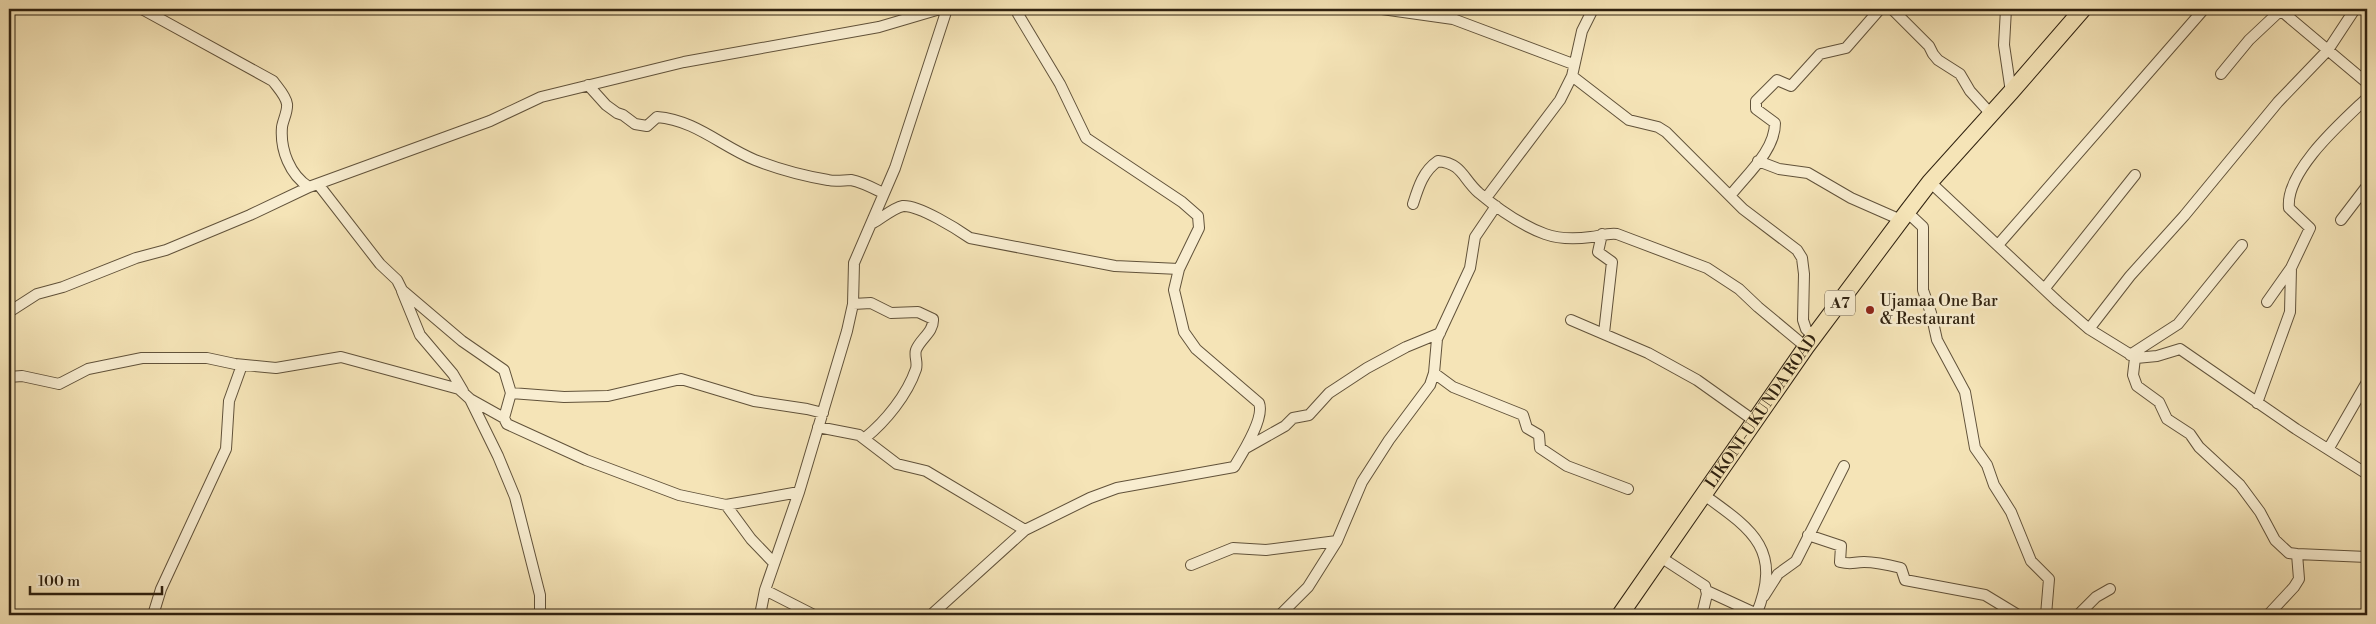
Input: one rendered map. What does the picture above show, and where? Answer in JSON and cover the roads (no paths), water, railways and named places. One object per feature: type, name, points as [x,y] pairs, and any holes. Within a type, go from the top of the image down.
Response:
[{"type":"highway","name":"LIKONI-UKUNDA ROAD","points":[[1620,615],[1662,558],[1704,494],[1810,342],[1904,216],[1930,182],[2012,92],[2083,9]]},
{"type":"street","points":[[142,9],[273,81],[282,93],[287,105],[282,127],[282,147],[288,163],[300,182],[314,186],[380,264],[397,280],[420,335],[453,374],[467,396],[498,456],[515,497],[540,595],[540,615]]},
{"type":"street","points":[[9,312],[37,294],[63,287],[136,258],[166,250],[314,186],[490,120],[541,97],[684,62],[878,27],[940,9]]},
{"type":"street","points":[[760,615],[765,590],[799,492],[847,331],[853,304],[854,263],[873,223],[883,192],[895,168],[947,9]]},
{"type":"street","points":[[930,615],[1025,530],[1117,488],[1234,466],[1246,448],[1260,414],[1260,405],[1196,349],[1187,338],[1174,290],[1179,268],[1199,228],[1198,216],[1182,202],[1086,138],[1060,84],[1018,14],[1017,9]]},
{"type":"street","points":[[1382,9],[1453,19],[1573,64]]},
{"type":"street","points":[[1486,198],[1549,118],[1560,100],[1572,76],[1573,64],[1582,31],[1593,9]]},
{"type":"street","points":[[1730,196],[1768,149],[1775,127],[1773,121],[1756,109],[1756,101],[1777,80],[1791,86],[1820,54],[1846,48],[1880,9]]},
{"type":"street","points":[[1892,9],[1929,46],[1938,60],[1960,74],[1970,91],[1990,114]]},
{"type":"street","points":[[2006,9],[2004,45],[2012,92]]},
{"type":"street","points":[[1998,245],[2204,9]]},
{"type":"street","points":[[2221,74],[2249,40],[2281,9],[2367,83]]},
{"type":"street","points":[[2089,329],[2130,276],[2184,216],[2278,102],[2328,50],[2355,9]]},
{"type":"street","points":[[1572,76],[1630,120],[1658,127],[1666,132],[1743,209],[1793,246],[1802,258],[1804,276],[1803,320],[1810,342]]},
{"type":"street","points":[[588,85],[606,105],[635,124],[647,126],[656,117],[667,118],[692,125],[730,148],[755,160],[815,178],[833,181],[854,181],[883,192]]},
{"type":"street","points":[[2267,302],[2291,268],[2310,228],[2289,208],[2292,188],[2306,162],[2329,134],[2367,98]]},
{"type":"street","points":[[1413,204],[1422,178],[1438,161],[1457,166],[1476,190],[1496,206],[1531,228],[1554,236],[1572,238],[1617,234],[1707,268],[1739,289],[1758,307],[1810,342]]},
{"type":"street","points":[[1758,161],[1779,169],[1808,173],[1851,198],[1904,216],[1923,227],[1923,290],[1931,313],[1937,340],[1965,392],[1975,448],[1987,465],[1994,485],[2012,512],[2031,561],[2048,579],[2046,615]]},
{"type":"street","points":[[2045,288],[2135,175]]},
{"type":"street","points":[[1930,182],[2089,329],[2132,356],[2157,356],[2179,349],[2258,403],[2366,469]]},
{"type":"street","points":[[2342,220],[2367,186]]},
{"type":"street","points":[[873,223],[896,208],[905,206],[951,224],[970,238],[1115,266],[1179,268]]},
{"type":"street","points":[[1280,615],[1308,587],[1337,541],[1362,482],[1389,440],[1430,385],[1434,373],[1437,339],[1470,268],[1475,237],[1496,206]]},
{"type":"street","points":[[1602,234],[1598,252],[1612,262],[1604,333]]},
{"type":"street","points":[[2132,356],[2178,324],[2242,246]]},
{"type":"street","points":[[2258,403],[2290,312],[2291,268]]},
{"type":"street","points":[[402,290],[433,314],[462,341],[500,365],[504,370],[511,392],[504,418]]},
{"type":"street","points":[[853,304],[871,303],[891,313],[918,312],[933,319],[934,323],[925,339],[917,348],[916,368],[906,388],[882,424],[865,438]]},
{"type":"street","points":[[1571,320],[1648,352],[1697,380],[1756,422]]},
{"type":"street","points":[[1246,448],[1285,426],[1293,418],[1309,415],[1329,393],[1366,368],[1440,332]]},
{"type":"street","points":[[2132,356],[2133,375],[2137,386],[2159,402],[2168,419],[2190,434],[2199,447],[2240,485],[2260,512],[2275,540],[2289,553],[2367,557]]},
{"type":"street","points":[[9,377],[22,376],[59,384],[88,369],[142,358],[207,358],[242,365],[276,368],[291,367],[330,358],[350,358],[451,386],[504,418],[507,424],[586,460],[679,495],[726,505],[799,492]]},
{"type":"street","points":[[153,615],[161,590],[226,449],[229,401],[242,365]]},
{"type":"street","points":[[1434,373],[1452,387],[1523,415],[1527,428],[1539,435],[1540,448],[1567,466],[1628,489]]},
{"type":"street","points":[[511,392],[564,397],[608,396],[681,379],[754,401],[823,413]]},
{"type":"street","points":[[2329,448],[2367,382]]},
{"type":"street","points":[[818,428],[853,433],[865,438],[897,464],[926,471],[1025,530]]},
{"type":"street","points":[[1707,591],[1756,614],[1764,596],[1778,574],[1796,561],[1844,466]]},
{"type":"street","points":[[1704,494],[1742,522],[1755,535],[1767,574],[1764,596]]},
{"type":"street","points":[[726,505],[751,540],[774,563]]},
{"type":"street","points":[[1808,535],[1841,546],[1840,562],[1855,565],[1863,562],[1880,563],[1901,568],[1905,580],[1985,595],[2018,615]]},
{"type":"street","points":[[1191,565],[1233,548],[1266,550],[1337,541]]},
{"type":"street","points":[[2268,615],[2299,579],[2297,554]]},
{"type":"street","points":[[1662,558],[1705,586],[1707,591],[1702,615]]},
{"type":"street","points":[[2078,615],[2096,596],[2110,589]]},
{"type":"street","points":[[765,590],[814,615]]},
{"type":"place","name":"Ujamaa One Bar & Restaurant","points":[[1870,310]]}]
